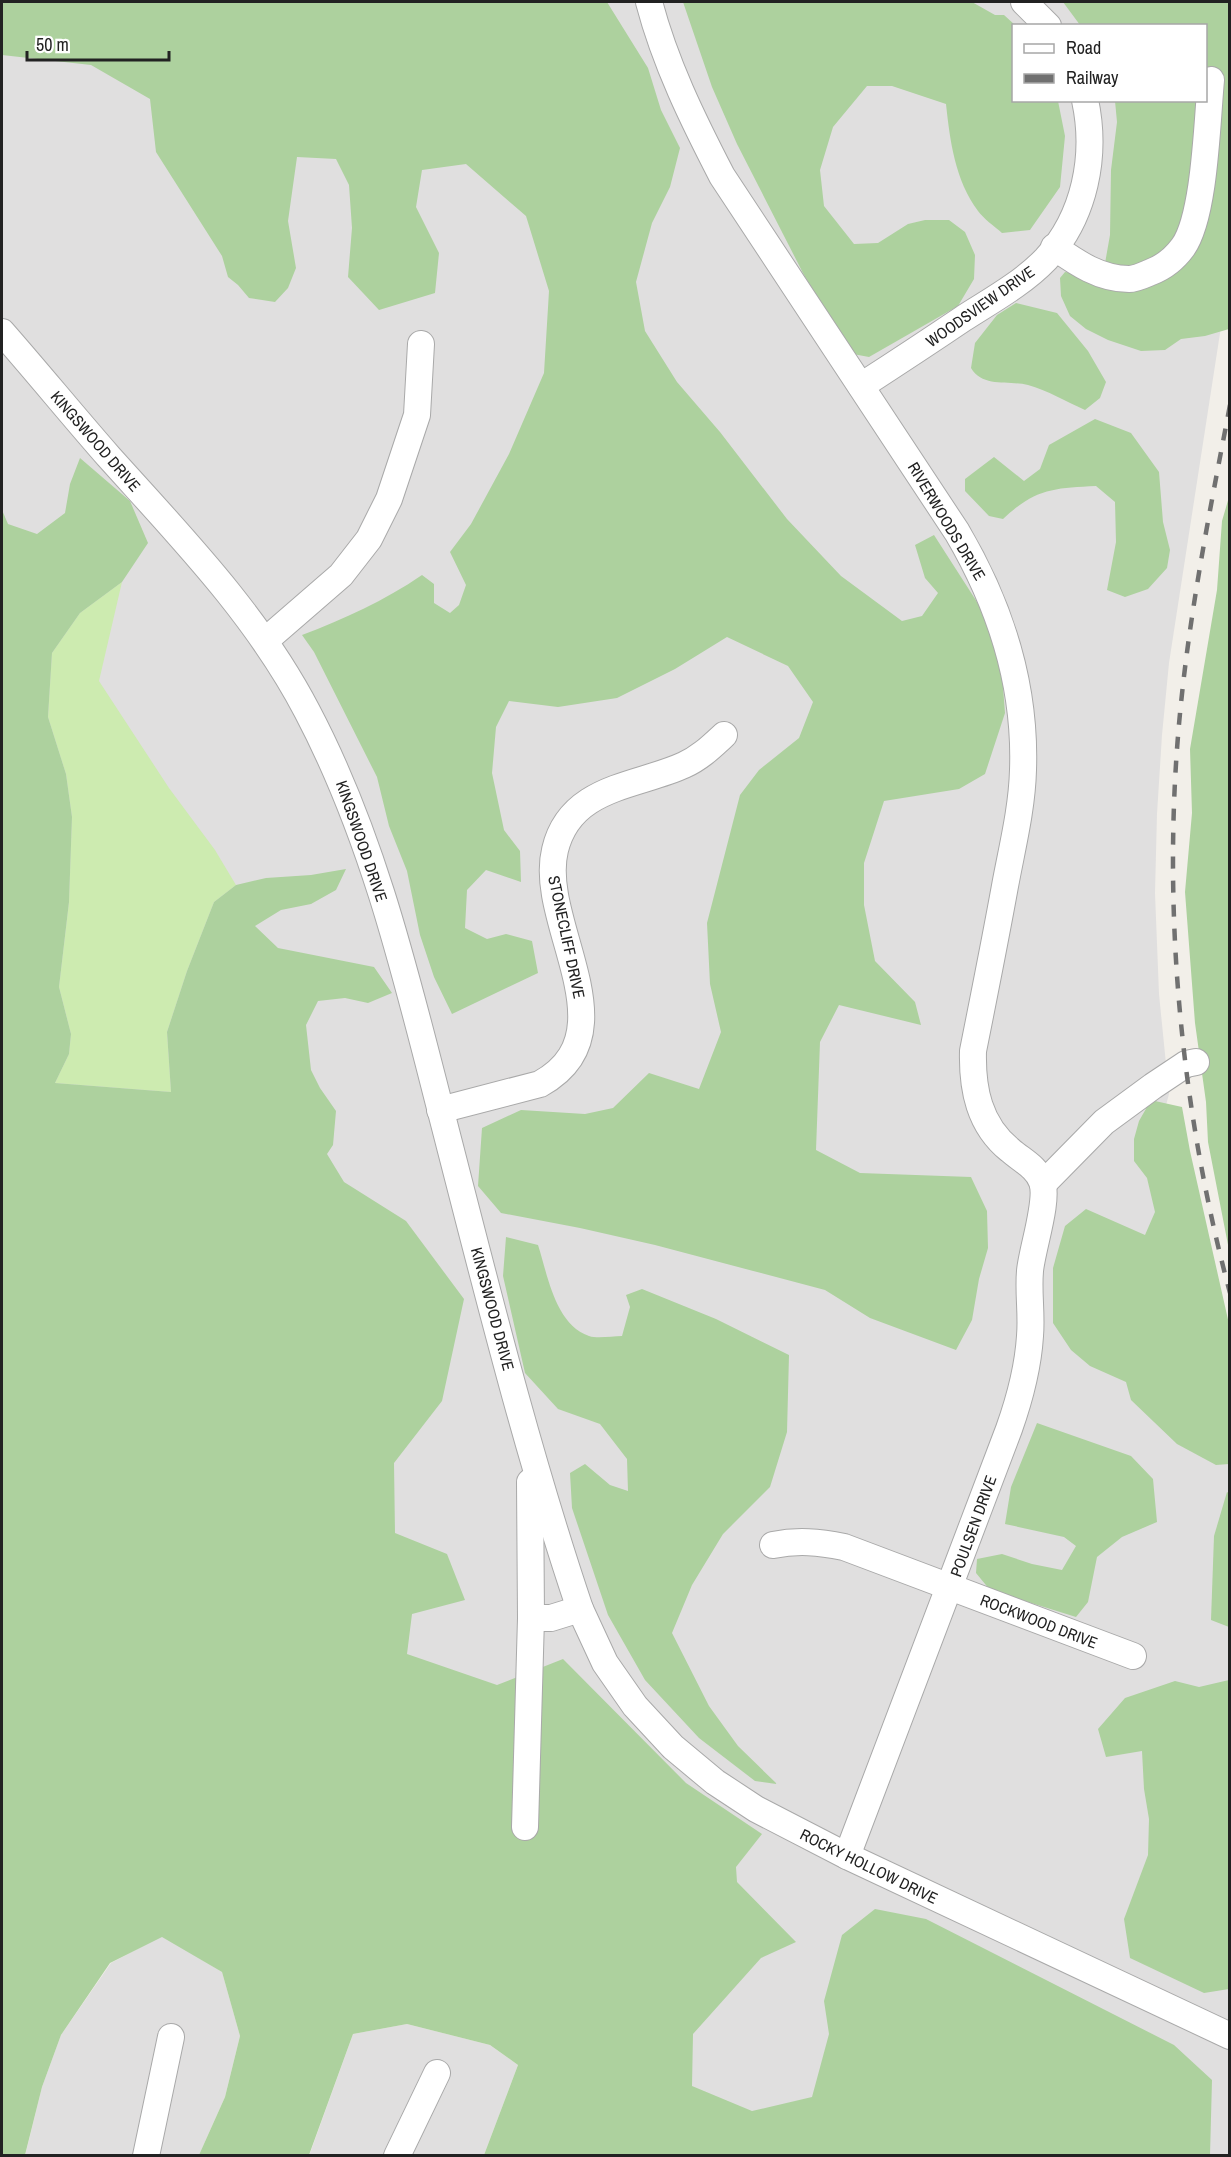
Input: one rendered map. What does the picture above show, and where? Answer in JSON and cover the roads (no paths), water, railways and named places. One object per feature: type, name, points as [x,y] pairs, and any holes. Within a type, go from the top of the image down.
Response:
[{"type":"street","name":"RIVERWOODS DRIVE","points":[[649,2],[672,73],[722,176],[974,560],[993,601],[1017,685],[1022,730],[1023,770],[1019,812],[974,1051],[973,1076],[976,1098],[983,1117],[1008,1149],[1035,1170],[1043,1184]]},
{"type":"street","points":[[1024,2],[1046,24]]},
{"type":"street","points":[[1054,247],[1085,268],[1108,276],[1131,280],[1158,270],[1172,260],[1184,246],[1193,224],[1204,156],[1211,80]]},
{"type":"street","name":"WOODSVIEW DRIVE","points":[[861,386],[1021,281],[1046,259],[1064,235],[1078,208],[1085,187],[1090,155],[1090,122],[1085,102]]},
{"type":"street","name":"KINGSWOOD DRIVE","points":[[2,332],[107,455],[192,547],[266,640],[306,708],[336,767],[373,864],[441,1110],[529,1448],[580,1609]]},
{"type":"street","points":[[266,640],[341,575],[369,539],[389,499],[417,415],[421,344]]},
{"type":"street","name":"STONECLIFF DRIVE","points":[[441,1110],[540,1084],[555,1076],[568,1060],[576,1044],[581,1018],[581,996],[555,895],[552,863],[560,833],[568,820],[578,809],[601,794],[687,764],[707,751],[724,735]]},
{"type":"street","points":[[1043,1184],[1096,1130],[1153,1086],[1186,1064],[1196,1062]]},
{"type":"street","name":"POULSEN DRIVE","points":[[847,1856],[951,1587],[1021,1395],[1028,1361],[1030,1274],[1045,1197],[1043,1184]]},
{"type":"street","name":"KINGSWOOD DRIVE","points":[[525,1827],[531,1618],[529,1448]]},
{"type":"street","name":"ROCKWOOD DRIVE","points":[[773,1545],[792,1541],[816,1542],[844,1548],[1133,1656]]},
{"type":"street","points":[[531,1618],[551,1618],[580,1609]]},
{"type":"street","name":"ROCKY HOLLOW DRIVE","points":[[580,1609],[605,1663],[636,1706],[673,1747],[715,1782],[756,1809],[847,1856],[1230,2036]]},
{"type":"street","points":[[146,2156],[171,2037]]},
{"type":"street","points":[[397,2156],[437,2073]]},
{"type":"railway","points":[[1230,405],[1187,652],[1178,736],[1173,876],[1180,1017],[1188,1087],[1213,1226],[1230,1293]]}]
